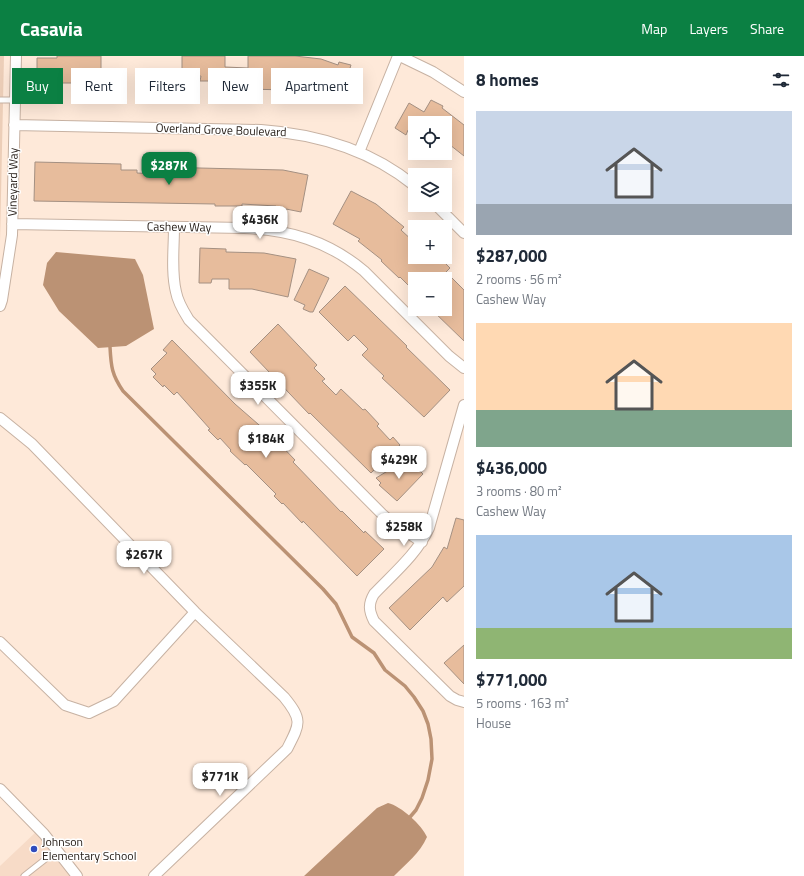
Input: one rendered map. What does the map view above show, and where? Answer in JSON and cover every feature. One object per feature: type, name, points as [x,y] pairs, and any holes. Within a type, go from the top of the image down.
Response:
[{"type":"street","name":"Vineyard Way","points":[[16,56],[16,68]]},
{"type":"street","points":[[359,152],[399,56],[462,88]]},
{"type":"street","name":"Vineyard Way","points":[[0,306],[12,224],[15,104]]},
{"type":"street","name":"Overland Grove Boulevard","points":[[14,125],[261,130],[298,134],[340,145],[359,152],[397,173],[408,181]]},
{"type":"street","points":[[443,212],[464,233]]},
{"type":"street","name":"Cashew Way","points":[[12,224],[244,228],[282,231],[301,236],[337,251],[351,260],[364,271],[449,356],[464,368]]},
{"type":"street","points":[[174,227],[174,276],[176,293],[181,307],[189,320],[382,514],[422,542]]},
{"type":"street","points":[[464,405],[429,528],[422,542],[413,554],[374,594],[369,607],[370,614],[374,621],[450,696],[464,702]]},
{"type":"street","points":[[0,418],[32,444],[195,612],[284,697],[295,710],[298,727],[287,749],[154,876]]},
{"type":"street","points":[[0,642],[65,705],[89,713],[114,701],[195,612]]},
{"type":"street","points":[[0,790],[44,834],[78,876]]},
{"type":"lane","points":[[0,100],[12,100]]},
{"type":"lane","points":[[24,876],[57,850]]},
{"type":"shaded area","points":[[0,56],[4,56],[0,242]]},
{"type":"shaded area","points":[[56,252],[135,259],[143,275],[154,329],[126,346],[98,348],[59,311],[43,285],[47,263]]},
{"type":"shaded area","points":[[388,803],[405,812],[421,827],[427,837],[417,853],[394,876],[304,876],[377,808]]},
{"type":"shaded area","name":"Johnson Elementary School","points":[[36,832],[72,876],[0,876],[0,866]]},
{"type":"building","points":[[57,56],[101,56],[101,68],[71,68],[71,83],[63,83],[63,68],[37,68],[37,58],[57,58]]},
{"type":"building","points":[[182,56],[225,56],[225,67],[248,68],[208,68],[208,81],[200,81],[200,68],[182,68]]},
{"type":"building","points":[[248,56],[295,56],[321,59],[338,65],[339,62],[351,65],[350,68],[271,68],[271,90],[263,89],[263,68],[248,68]]},
{"type":"building","points":[[431,100],[443,106],[442,108],[464,125],[464,156],[452,147],[452,116],[408,116],[408,130],[406,135],[395,128],[409,103],[424,112]]},
{"type":"building","points":[[35,162],[121,164],[121,170],[137,170],[137,173],[158,174],[158,167],[283,170],[308,175],[301,212],[276,206],[242,204],[242,206],[215,206],[215,204],[34,201]]},
{"type":"building","points":[[351,191],[376,204],[404,227],[401,230],[408,236],[408,264],[446,264],[450,268],[446,272],[408,272],[408,285],[381,261],[382,260],[358,241],[360,239],[333,224]]},
{"type":"building","points":[[200,248],[226,249],[226,252],[264,253],[296,259],[288,297],[252,289],[229,289],[229,279],[212,279],[211,283],[199,283]]},
{"type":"building","points":[[309,269],[329,278],[313,312],[303,309],[305,305],[294,300]]},
{"type":"building","points":[[452,278],[464,290],[464,341],[438,316],[452,316]]},
{"type":"building","points":[[345,286],[450,390],[424,417],[382,378],[384,376],[362,355],[368,349],[354,335],[348,341],[319,312]]},
{"type":"building","points":[[278,324],[317,365],[314,368],[325,379],[322,381],[336,395],[341,389],[363,410],[365,409],[379,424],[377,426],[390,440],[393,437],[400,445],[371,473],[310,413],[309,414],[250,352]]},
{"type":"building","points":[[172,340],[235,404],[274,438],[295,460],[293,462],[341,512],[342,511],[364,533],[365,531],[384,549],[357,576],[303,521],[302,523],[283,503],[282,504],[274,496],[276,494],[246,464],[245,465],[230,451],[231,450],[220,438],[218,440],[208,430],[210,429],[177,392],[174,395],[153,377],[156,374],[151,369],[167,353],[163,350]]},
{"type":"building","points":[[404,461],[412,469],[415,466],[423,474],[397,501],[379,485],[381,483],[376,478]]},
{"type":"building","points":[[456,518],[464,520],[464,586],[447,602],[443,597],[410,630],[389,608],[432,567],[444,547],[447,549]]},
{"type":"building","points":[[464,645],[464,684],[444,663]]},
{"type":"waterway","points":[[110,347],[113,370],[116,380],[123,391],[323,589],[336,604],[352,637],[374,653],[385,670],[405,686],[423,711],[428,724],[431,739],[432,759],[428,780],[422,798],[416,810],[410,817]]},
{"type":"place","name":"Johnson Elementary School","points":[[34,849]]}]
